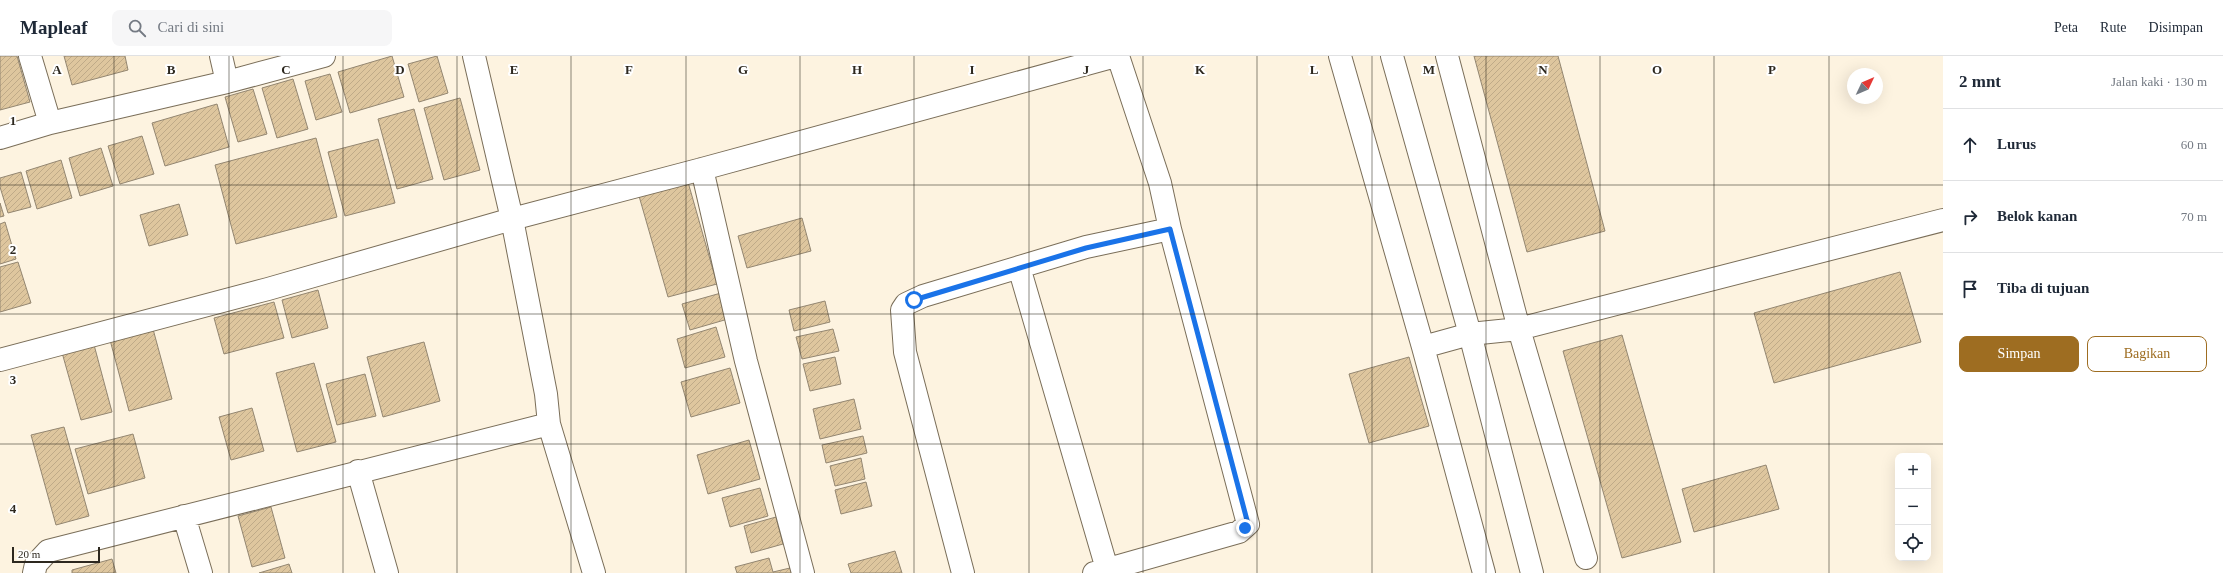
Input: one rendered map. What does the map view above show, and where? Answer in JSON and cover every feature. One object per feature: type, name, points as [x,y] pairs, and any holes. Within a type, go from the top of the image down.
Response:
[{"type":"street","points":[[30,56],[50,123]]},
{"type":"street","points":[[221,56],[227,82]]},
{"type":"street","points":[[0,138],[50,123],[227,82],[324,56]]},
{"type":"street","points":[[474,56],[512,219],[546,394],[549,424],[594,573]]},
{"type":"street","points":[[0,360],[268,289],[512,219],[1117,56],[1160,183],[1170,229],[1248,524],[1239,532],[1101,571],[1019,268]]},
{"type":"street","points":[[1340,56],[1423,347],[1484,573]]},
{"type":"street","points":[[1392,56],[1470,334],[1532,573]]},
{"type":"street","points":[[1447,56],[1519,329],[1586,558]]},
{"type":"street","points":[[702,169],[746,361],[803,573]]},
{"type":"street","points":[[1423,347],[1470,334],[1519,329],[1943,220]]},
{"type":"street","points":[[963,573],[905,352],[902,310],[906,304],[923,296],[1086,248],[1170,229]]},
{"type":"street","points":[[34,573],[36,564],[48,551],[358,471],[549,424]]},
{"type":"street","points":[[358,471],[387,573]]},
{"type":"street","points":[[184,516],[201,573]]},
{"type":"building","points":[[0,56],[17,56],[30,102],[0,110]]},
{"type":"building","points":[[64,56],[125,56],[128,70],[72,85]]},
{"type":"building","points":[[392,56],[404,97],[350,113],[338,72]]},
{"type":"building","points":[[437,56],[448,93],[419,102],[408,64]]},
{"type":"building","points":[[1474,56],[1558,56],[1605,231],[1527,252]]},
{"type":"building","points":[[330,74],[342,112],[316,120],[305,81]]},
{"type":"building","points":[[293,79],[308,129],[277,138],[262,88]]},
{"type":"building","points":[[253,89],[267,134],[238,142],[225,97]]},
{"type":"building","points":[[460,98],[480,170],[444,180],[424,108]]},
{"type":"building","points":[[217,104],[229,147],[165,166],[152,123]]},
{"type":"building","points":[[414,109],[433,179],[397,189],[378,119]]},
{"type":"building","points":[[142,136],[154,174],[120,184],[108,146]]},
{"type":"building","points":[[316,138],[337,217],[236,244],[215,165]]},
{"type":"building","points":[[378,139],[395,203],[345,216],[328,152]]},
{"type":"building","points":[[101,148],[113,186],[80,196],[69,158]]},
{"type":"building","points":[[61,160],[72,198],[37,209],[26,171]]},
{"type":"building","points":[[21,172],[31,207],[8,213],[0,187],[0,178]]},
{"type":"building","points":[[688,182],[717,284],[668,297],[639,196]]},
{"type":"building","points":[[0,203],[4,216],[0,217]]},
{"type":"building","points":[[179,204],[188,235],[149,246],[140,215]]},
{"type":"building","points":[[802,218],[811,251],[747,268],[738,236]]},
{"type":"building","points":[[5,222],[16,259],[0,264],[0,224]]},
{"type":"building","points":[[18,262],[31,303],[0,312],[0,267]]},
{"type":"building","points":[[1900,272],[1921,342],[1774,383],[1754,313]]},
{"type":"building","points":[[318,290],[328,328],[292,338],[282,300]]},
{"type":"building","points":[[721,293],[728,319],[690,330],[682,304]]},
{"type":"building","points":[[825,301],[830,322],[794,331],[789,310]]},
{"type":"building","points":[[274,302],[284,338],[224,354],[214,318]]},
{"type":"building","points":[[716,327],[725,357],[685,368],[677,339]]},
{"type":"building","points":[[153,329],[172,399],[129,411],[110,340]]},
{"type":"building","points":[[833,329],[839,351],[802,359],[796,337]]},
{"type":"building","points":[[1622,335],[1681,542],[1622,558],[1563,351]]},
{"type":"building","points":[[93,341],[112,412],[81,420],[61,349]]},
{"type":"building","points":[[424,342],[440,401],[383,417],[367,357]]},
{"type":"building","points":[[835,357],[841,384],[810,391],[803,364]]},
{"type":"building","points":[[1409,357],[1429,426],[1369,443],[1349,374]]},
{"type":"building","points":[[314,363],[336,442],[297,452],[276,373]]},
{"type":"building","points":[[730,368],[740,403],[691,417],[681,382]]},
{"type":"building","points":[[365,374],[376,416],[337,425],[326,384]]},
{"type":"building","points":[[854,399],[861,429],[820,439],[813,409]]},
{"type":"building","points":[[252,408],[264,451],[231,460],[219,417]]},
{"type":"building","points":[[64,427],[89,516],[56,525],[31,435]]},
{"type":"building","points":[[133,434],[145,478],[88,494],[75,449]]},
{"type":"building","points":[[863,436],[867,453],[826,463],[822,445]]},
{"type":"building","points":[[749,440],[760,479],[708,494],[697,455]]},
{"type":"building","points":[[861,458],[865,479],[835,486],[830,466]]},
{"type":"building","points":[[1766,465],[1779,509],[1694,532],[1682,489]]},
{"type":"building","points":[[866,482],[872,506],[841,514],[835,490]]},
{"type":"building","points":[[760,488],[768,516],[730,527],[722,498]]},
{"type":"building","points":[[271,507],[285,558],[252,567],[238,516]]},
{"type":"building","points":[[776,517],[783,544],[751,553],[744,526]]},
{"type":"building","points":[[895,551],[902,573],[851,573],[848,564]]},
{"type":"building","points":[[769,558],[773,572],[790,568],[792,573],[737,573],[735,567]]},
{"type":"building","points":[[112,559],[116,573],[72,573],[72,570]]},
{"type":"building","points":[[289,564],[292,573],[259,573]]},
{"type":"route","points":[[914,300],[923,296],[1086,248],[1170,229],[1248,524],[1245,528]]}]
